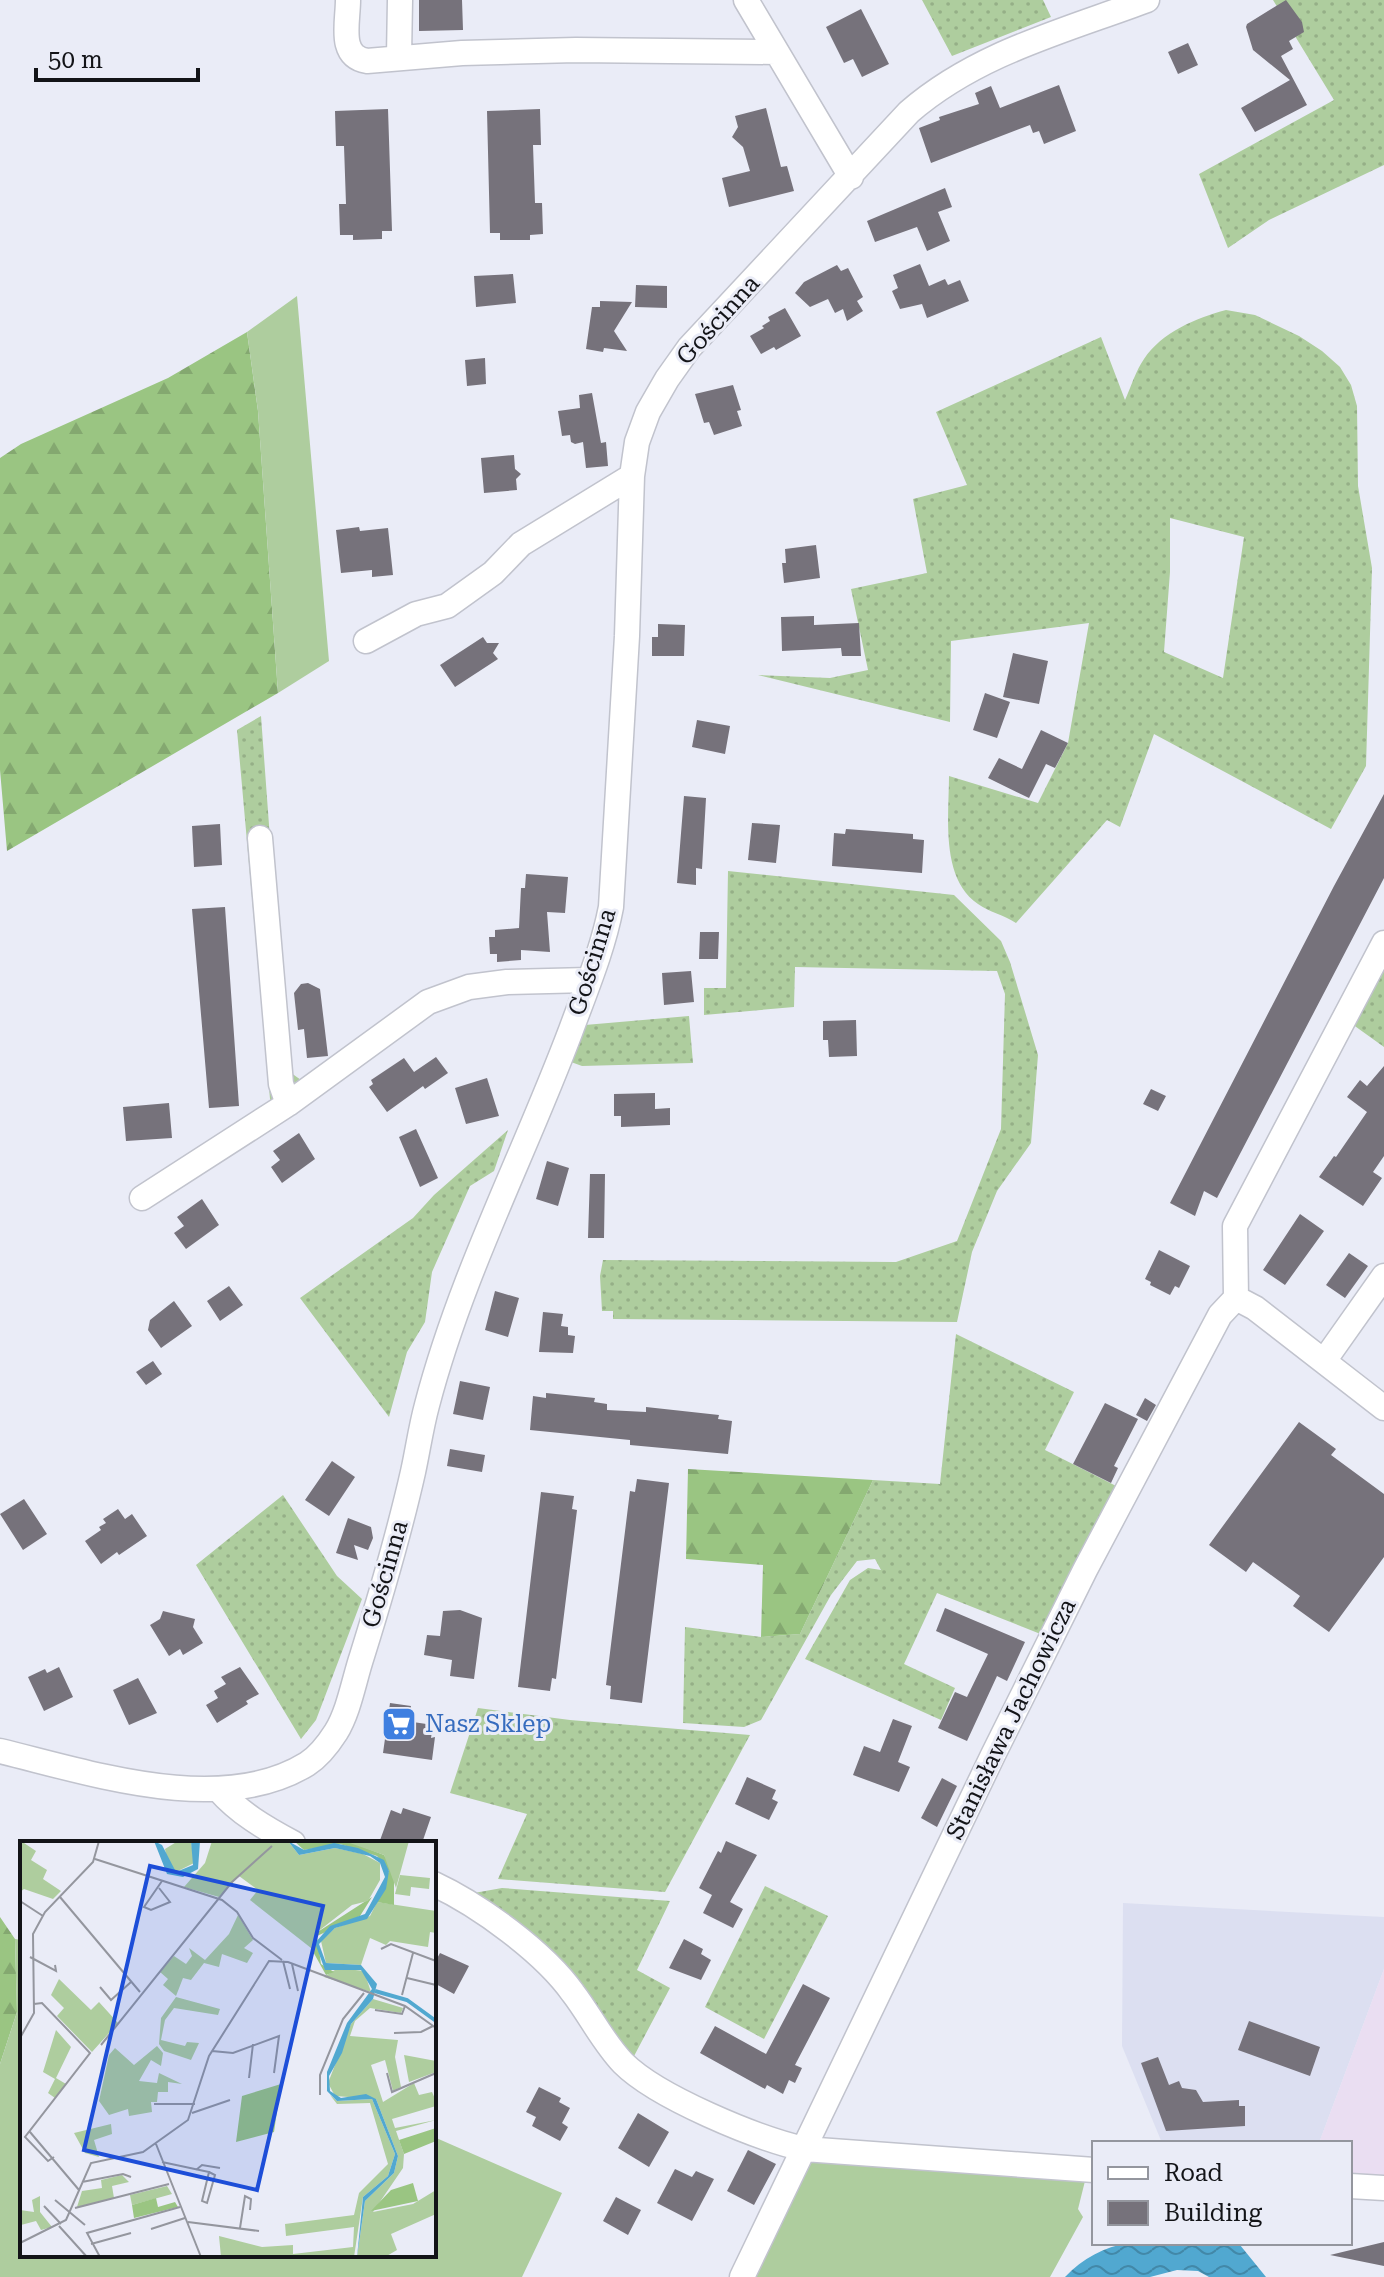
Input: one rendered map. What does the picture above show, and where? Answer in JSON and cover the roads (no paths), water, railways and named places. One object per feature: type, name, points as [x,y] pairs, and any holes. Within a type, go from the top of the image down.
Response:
[{"type":"street","points":[[348,0],[347,40],[351,55],[367,61],[399,56],[576,50],[776,52]]},
{"type":"street","points":[[399,56],[400,0]]},
{"type":"street","points":[[746,0],[851,177]]},
{"type":"street","name":"Gościnna","points":[[0,1751],[100,1775],[163,1786],[218,1789],[279,1778],[310,1763],[337,1730],[378,1604],[445,1344],[486,1234],[557,1068],[606,935],[611,907],[627,636],[629,511],[637,442],[648,412],[689,348],[909,112],[957,75],[989,58],[1147,0]]},
{"type":"street","points":[[366,641],[416,614],[447,606],[493,573],[521,544],[632,476]]},
{"type":"street","points":[[260,838],[281,1084],[288,1104]]},
{"type":"street","points":[[1384,943],[1235,1226],[1236,1298],[1255,1308],[1384,1408]]},
{"type":"street","points":[[142,1198],[288,1104],[428,1002],[469,987],[507,982],[589,980]]},
{"type":"street","points":[[1324,1361],[1384,1276]]},
{"type":"street","name":"Stanisława Jachowicza","points":[[742,2277],[1079,1581],[1220,1315],[1236,1298]]},
{"type":"street","points":[[218,1789],[230,1803],[290,1841]]},
{"type":"street","points":[[436,1885],[475,1906],[551,1967],[622,2062],[638,2076],[698,2109],[778,2143],[804,2149],[1092,2170]]},
{"type":"street","points":[[1352,2186],[1384,2188]]},
{"type":"water","points":[[1240,2245],[1266,2277],[1209,2277],[1198,2271],[1177,2270],[1150,2277],[1065,2277],[1094,2254],[1111,2247]]},
{"type":"place","name":"Nasz Sklep","points":[[399,1724]]}]
